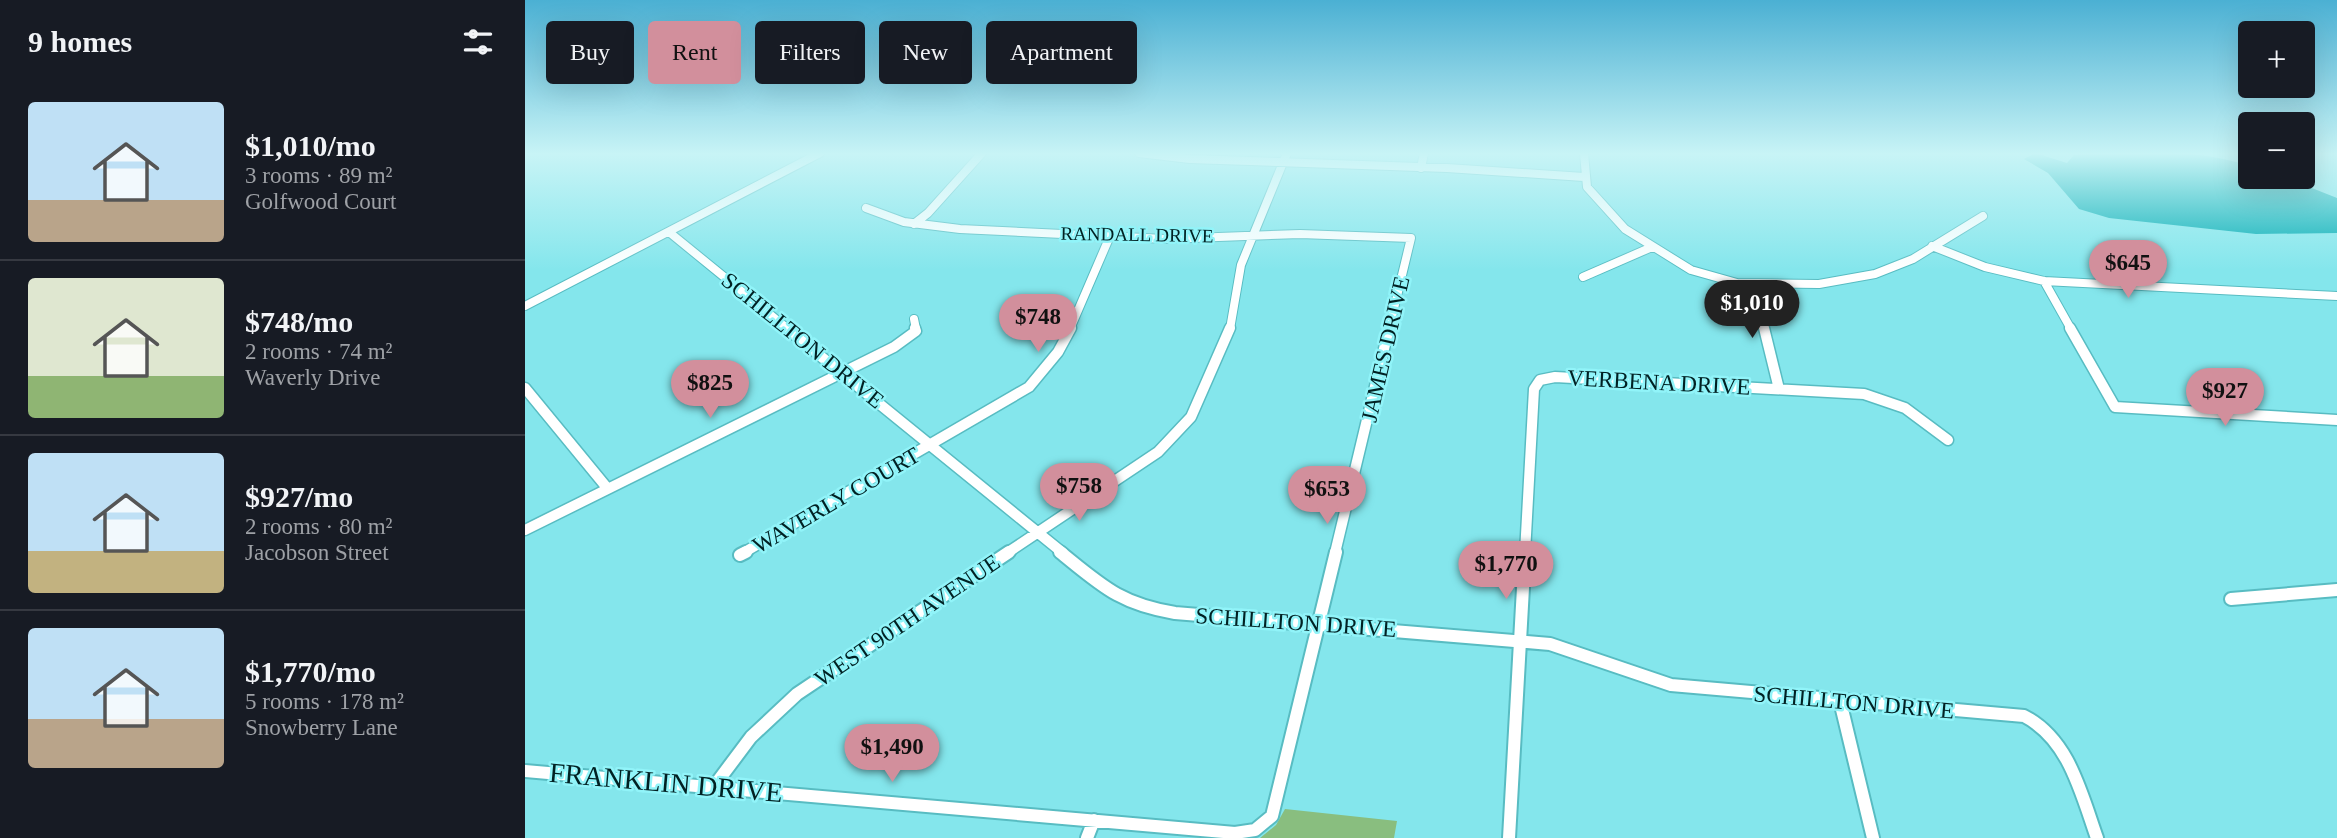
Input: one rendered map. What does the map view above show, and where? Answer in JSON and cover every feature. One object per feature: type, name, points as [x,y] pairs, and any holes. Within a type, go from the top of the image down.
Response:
[{"type":"street","points":[[525,306],[745,192]]},
{"type":"street","points":[[914,224],[945,192]]},
{"type":"street","name":"WEST 90TH AVENUE","points":[[715,785],[751,737],[785,704],[1158,452],[1186,425],[1231,327],[1238,275],[1271,192]]},
{"type":"street","points":[[1591,192],[1608,213],[1652,247],[1697,272],[1753,285],[1808,285],[1851,280],[1897,266],[1983,216]]},
{"type":"street","name":"RANDALL DRIVE","points":[[866,208],[914,224],[1110,236],[1173,239],[1254,234],[1411,238]]},
{"type":"street","name":"SCHILLTON DRIVE","points":[[669,232],[1111,593],[1140,607],[1175,613],[1520,641],[1577,650],[1641,678],[1671,685],[2024,716],[2045,726],[2060,746],[2097,838]]},
{"type":"street","name":"WAVERLY COURT","points":[[740,555],[1015,397],[1044,371],[1078,317],[1089,278],[1110,236]]},
{"type":"street","name":"JAMES DRIVE","points":[[1265,825],[1277,803],[1411,238]]},
{"type":"street","points":[[1931,246],[1985,267],[2044,281],[2337,296]]},
{"type":"street","points":[[1583,277],[1652,247]]},
{"type":"street","points":[[2044,281],[2115,407],[2337,419]]},
{"type":"street","points":[[1753,285],[1779,389]]},
{"type":"street","points":[[525,530],[905,339],[916,331],[914,319]]},
{"type":"street","name":"VERBENA DRIVE","points":[[1520,641],[1534,389],[1540,380],[1555,377],[1856,393],[1882,398],[1912,412],[1948,440]]},
{"type":"street","points":[[525,388],[608,489]]},
{"type":"street","points":[[2231,599],[2297,591],[2337,590]]},
{"type":"street","points":[[1509,838],[1520,641]]},
{"type":"street","points":[[1840,701],[1873,838]]},
{"type":"street","name":"FRANKLIN DRIVE","points":[[525,771],[715,785],[1235,833],[1255,831],[1265,825]]},
{"type":"street","points":[[1087,838],[1094,820]]},
{"type":"green space","points":[[1285,809],[1397,821],[1394,838],[1260,838],[1276,825]]},
{"type":"water","points":[[2064,192],[2322,192],[2337,198],[2337,233],[2256,234],[2109,218],[2079,209]]}]
